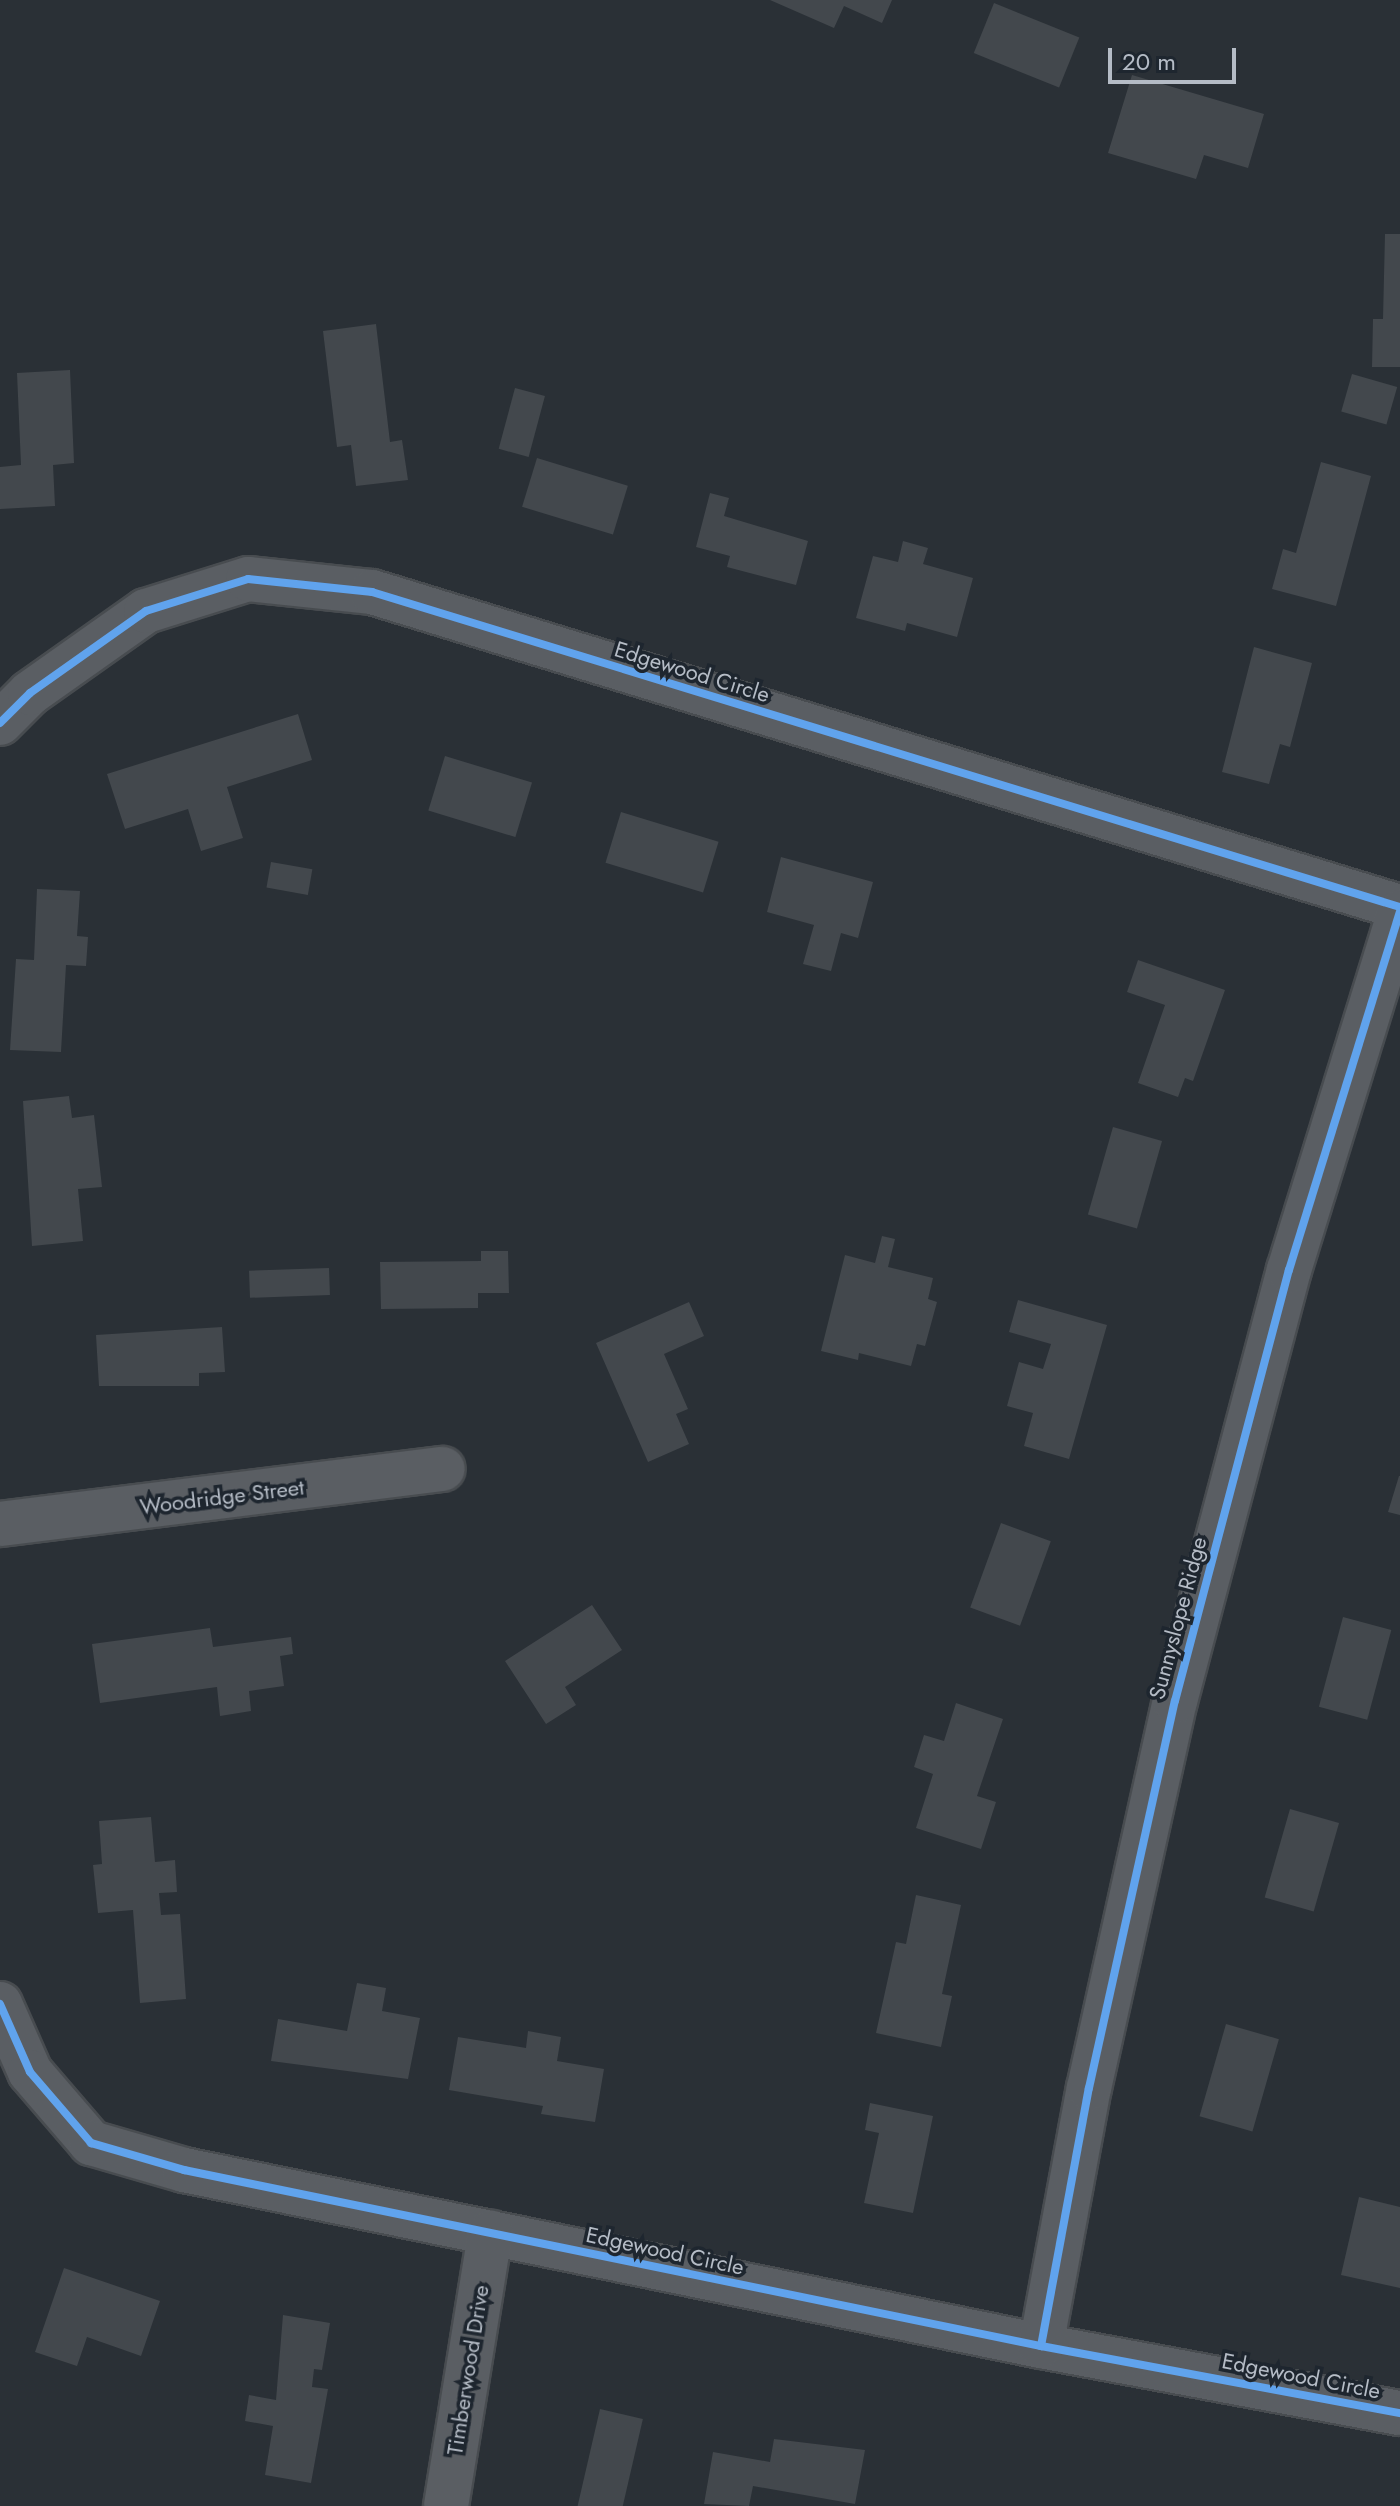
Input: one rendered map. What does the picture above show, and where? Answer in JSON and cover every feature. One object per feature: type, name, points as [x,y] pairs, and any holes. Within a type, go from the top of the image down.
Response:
[{"type":"street","name":"Edgewood Circle","points":[[0,723],[30,693],[146,611],[248,579],[372,592],[1400,910]]},
{"type":"street","name":"Sunnyslope Ridge","points":[[1041,2346],[1089,2088],[1175,1701],[1289,1270],[1400,910]]},
{"type":"street","name":"Woodridge Street","points":[[0,1524],[443,1469]]},
{"type":"street","name":"Edgewood Circle","points":[[0,2004],[30,2072],[91,2143],[184,2170],[1041,2346],[1400,2413]]},
{"type":"street","name":"Timberwood Drive","points":[[446,2506],[490,2233]]},
{"type":"building","points":[[770,0],[892,0],[882,23],[844,6],[834,28]]},
{"type":"building","points":[[994,3],[1079,37],[1059,88],[974,53]]},
{"type":"building","points":[[1132,75],[1264,114],[1248,168],[1204,155],[1196,179],[1108,153]]},
{"type":"building","points":[[1385,234],[1400,234],[1400,367],[1372,367],[1373,319],[1383,319]]},
{"type":"building","points":[[376,324],[390,442],[402,440],[408,480],[356,486],[351,445],[337,447],[323,331]]},
{"type":"building","points":[[70,370],[74,463],[53,465],[55,506],[0,509],[0,467],[21,465],[17,373]]},
{"type":"building","points":[[1352,374],[1397,387],[1386,424],[1341,411]]},
{"type":"building","points":[[515,388],[545,396],[529,457],[499,449]]},
{"type":"building","points":[[537,458],[628,486],[613,535],[522,507]]},
{"type":"building","points":[[1321,462],[1371,476],[1336,606],[1272,589],[1283,549],[1296,553]]},
{"type":"building","points":[[710,493],[729,498],[724,516],[808,541],[796,585],[727,567],[730,556],[696,547]]},
{"type":"building","points":[[903,541],[928,548],[923,564],[973,578],[957,637],[907,623],[905,631],[856,618],[873,556],[898,562]]},
{"type":"building","points":[[1254,647],[1312,663],[1290,747],[1280,744],[1269,784],[1222,772]]},
{"type":"building","points":[[298,714],[312,760],[227,787],[243,838],[201,851],[188,809],[125,829],[107,774]]},
{"type":"building","points":[[445,756],[532,783],[515,837],[428,811]]},
{"type":"building","points":[[621,812],[719,842],[703,893],[606,863]]},
{"type":"building","points":[[781,857],[873,882],[858,938],[841,933],[831,971],[803,964],[814,925],[767,912]]},
{"type":"building","points":[[271,862],[312,869],[308,895],[266,888]]},
{"type":"building","points":[[37,889],[80,891],[77,936],[88,937],[86,966],[66,965],[61,1052],[10,1050],[16,959],[34,960]]},
{"type":"building","points":[[1138,960],[1225,990],[1193,1081],[1185,1078],[1178,1097],[1138,1083],[1165,1005],[1127,992]]},
{"type":"building","points":[[69,1096],[72,1118],[94,1115],[102,1187],[78,1189],[83,1241],[32,1246],[23,1101]]},
{"type":"building","points":[[1113,1127],[1162,1141],[1137,1229],[1088,1214]]},
{"type":"building","points":[[882,1236],[895,1239],[888,1267],[933,1278],[928,1299],[937,1302],[925,1346],[917,1344],[911,1366],[859,1353],[858,1360],[821,1351],[845,1255],[875,1263]]},
{"type":"building","points":[[481,1251],[508,1251],[509,1293],[478,1293],[478,1308],[381,1309],[380,1262],[481,1261]]},
{"type":"building","points":[[329,1268],[330,1295],[250,1298],[249,1271]]},
{"type":"building","points":[[1018,1300],[1107,1325],[1069,1459],[1024,1446],[1033,1413],[1007,1406],[1019,1362],[1043,1369],[1051,1344],[1009,1332]]},
{"type":"building","points":[[689,1302],[704,1336],[664,1354],[688,1409],[676,1414],[689,1444],[648,1462],[596,1343]]},
{"type":"building","points":[[222,1327],[225,1372],[199,1373],[199,1386],[99,1386],[96,1335]]},
{"type":"building","points":[[1400,1476],[1400,1515],[1388,1512]]},
{"type":"building","points":[[1001,1523],[1051,1541],[1020,1626],[970,1608]]},
{"type":"building","points":[[592,1605],[622,1650],[565,1687],[576,1705],[546,1724],[505,1661]]},
{"type":"building","points":[[1343,1617],[1391,1630],[1367,1720],[1319,1707]]},
{"type":"building","points":[[210,1628],[213,1647],[291,1637],[293,1654],[280,1656],[284,1686],[249,1691],[251,1711],[220,1716],[217,1687],[100,1703],[92,1644]]},
{"type":"building","points":[[956,1703],[1003,1719],[977,1796],[996,1802],[981,1849],[916,1828],[933,1774],[914,1767],[924,1735],[944,1741]]},
{"type":"building","points":[[1290,1809],[1339,1823],[1314,1911],[1265,1897]]},
{"type":"building","points":[[151,1817],[155,1862],[175,1860],[177,1892],[159,1893],[161,1915],[180,1914],[186,1999],[140,2003],[133,1910],[98,1913],[93,1865],[102,1864],[99,1821]]},
{"type":"building","points":[[916,1895],[961,1905],[942,1994],[952,1996],[941,2047],[876,2033],[896,1942],[906,1944]]},
{"type":"building","points":[[357,1983],[386,1988],[382,2011],[420,2018],[408,2079],[271,2061],[278,2019],[347,2031]]},
{"type":"building","points":[[1226,2024],[1279,2039],[1252,2131],[1200,2116]]},
{"type":"building","points":[[528,2031],[561,2037],[557,2061],[604,2069],[595,2122],[541,2114],[543,2106],[449,2090],[458,2037],[526,2048]]},
{"type":"building","points":[[870,2103],[933,2116],[913,2213],[864,2203],[879,2133],[865,2130]]},
{"type":"building","points":[[1359,2197],[1400,2207],[1400,2288],[1341,2275]]},
{"type":"building","points":[[64,2268],[160,2301],[141,2356],[87,2337],[77,2366],[35,2352]]},
{"type":"building","points":[[283,2315],[330,2323],[322,2370],[314,2369],[312,2387],[328,2389],[311,2483],[265,2475],[273,2426],[245,2421],[249,2395],[276,2400]]},
{"type":"building","points":[[600,2409],[643,2419],[623,2506],[578,2506]]},
{"type":"building","points":[[774,2439],[865,2450],[855,2504],[753,2486],[749,2506],[704,2504],[713,2452],[770,2462]]},
{"type":"cycle path","points":[[0,723],[30,693],[146,611],[248,579],[372,592],[1400,907]]},
{"type":"cycle path","points":[[1041,2346],[1089,2088],[1175,1701],[1289,1270],[1400,912]]},
{"type":"cycle path","points":[[0,2004],[30,2072],[91,2143],[184,2170],[1041,2346],[1400,2413]]}]
